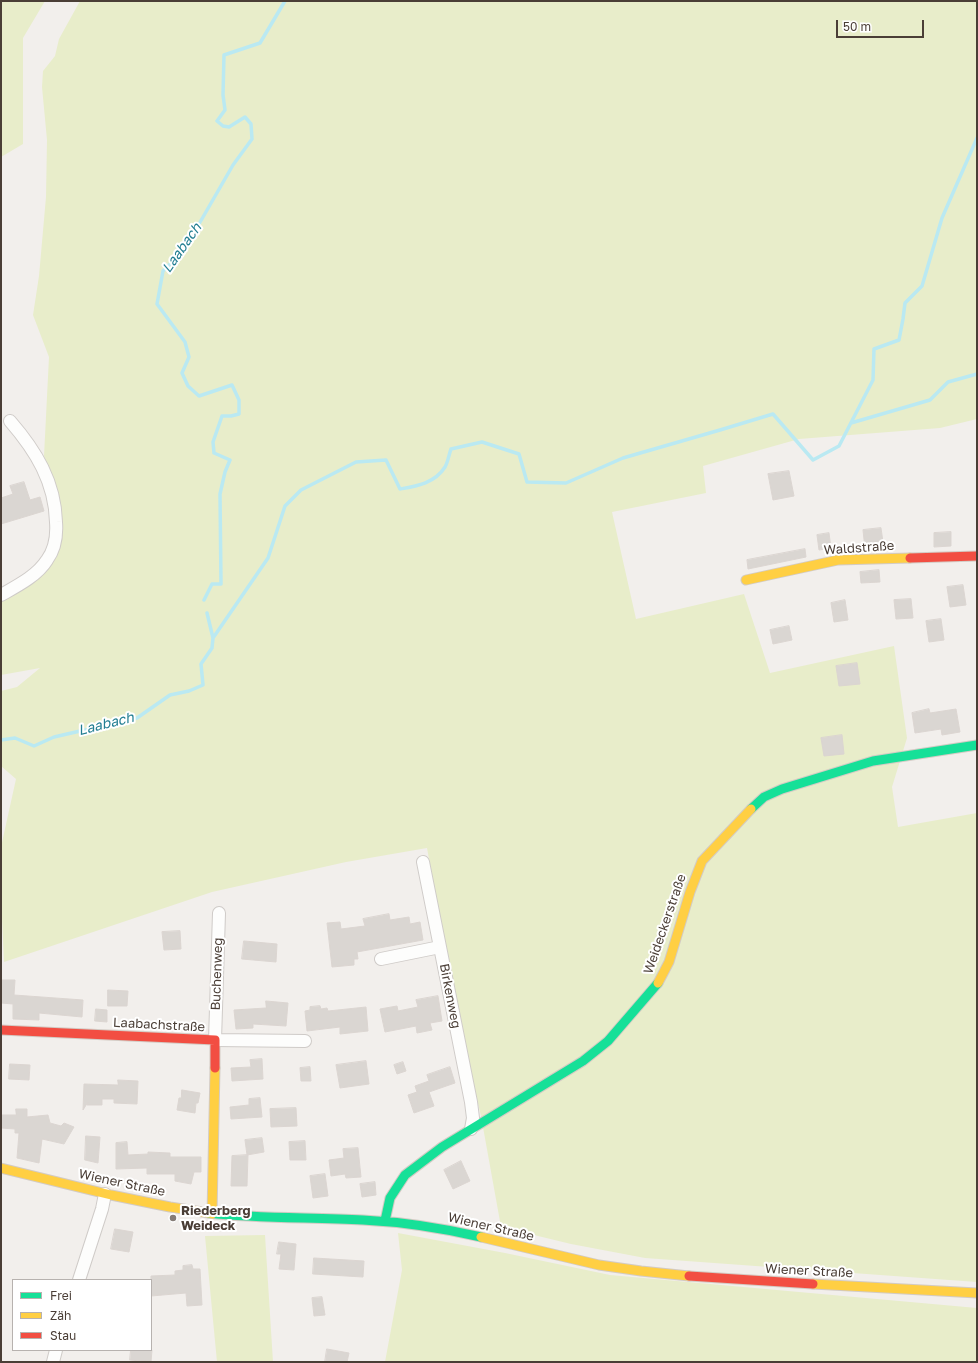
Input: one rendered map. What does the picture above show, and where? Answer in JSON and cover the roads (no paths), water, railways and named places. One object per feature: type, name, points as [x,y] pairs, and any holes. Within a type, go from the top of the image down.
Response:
[{"type":"street","points":[[1,595],[20,585],[39,570],[48,560],[54,545],[56,531],[56,512],[48,477],[36,455],[10,421]]},
{"type":"street","name":"Waldstraße","points":[[746,580],[838,560],[977,556]]},
{"type":"street","name":"Weideckerstraße","points":[[385,1221],[390,1198],[405,1175],[442,1147],[583,1061],[608,1041],[637,1010],[657,986],[669,962],[690,892],[702,861],[764,797],[782,789],[873,761],[977,745]]},
{"type":"street","name":"Birkenweg","points":[[422,862],[471,1102],[473,1118],[472,1129]]},
{"type":"street","name":"Buchenweg","points":[[215,1040],[219,913]]},
{"type":"street","points":[[381,959],[440,947]]},
{"type":"street","name":"Laabachstraße","points":[[1,1030],[215,1040],[212,1214]]},
{"type":"street","points":[[215,1040],[305,1042]]},
{"type":"street","name":"Wiener Straße","points":[[1,1168],[105,1194],[212,1214],[255,1217],[385,1221],[429,1226],[466,1233],[581,1261],[625,1269],[691,1276],[798,1284],[977,1293]]},
{"type":"street","points":[[79,1279],[105,1194]]},
{"type":"street","points":[[52,1362],[56,1351]]},
{"type":"waterway","name":"Laabach","points":[[204,600],[212,584],[221,584],[220,494],[225,472],[230,460],[214,453],[213,442],[222,416],[239,414],[239,400],[232,385],[199,396],[188,386],[182,373],[189,357],[185,342],[157,304],[163,271],[184,250],[233,165],[252,139],[251,124],[245,117],[229,127],[223,126],[217,121],[225,110],[223,95],[224,55],[260,43],[285,1]]},
{"type":"waterway","points":[[213,638],[268,558],[285,506],[301,490],[356,462],[386,460],[400,489],[419,485],[436,477],[445,467],[451,449],[482,442],[519,454],[527,482],[566,483],[623,458],[773,414],[813,460],[839,446],[873,380],[874,349],[899,340],[905,303],[922,286],[942,218],[977,138]]},
{"type":"waterway","points":[[851,423],[930,400],[948,382],[977,374]]},
{"type":"waterway","name":"Laabach","points":[[1,740],[15,738],[34,746],[54,737],[137,718],[170,695],[189,691],[203,685],[201,664],[212,648],[213,638],[207,613]]},
{"type":"place","name":"Riederberg Weideck","points":[[173,1218]]}]
